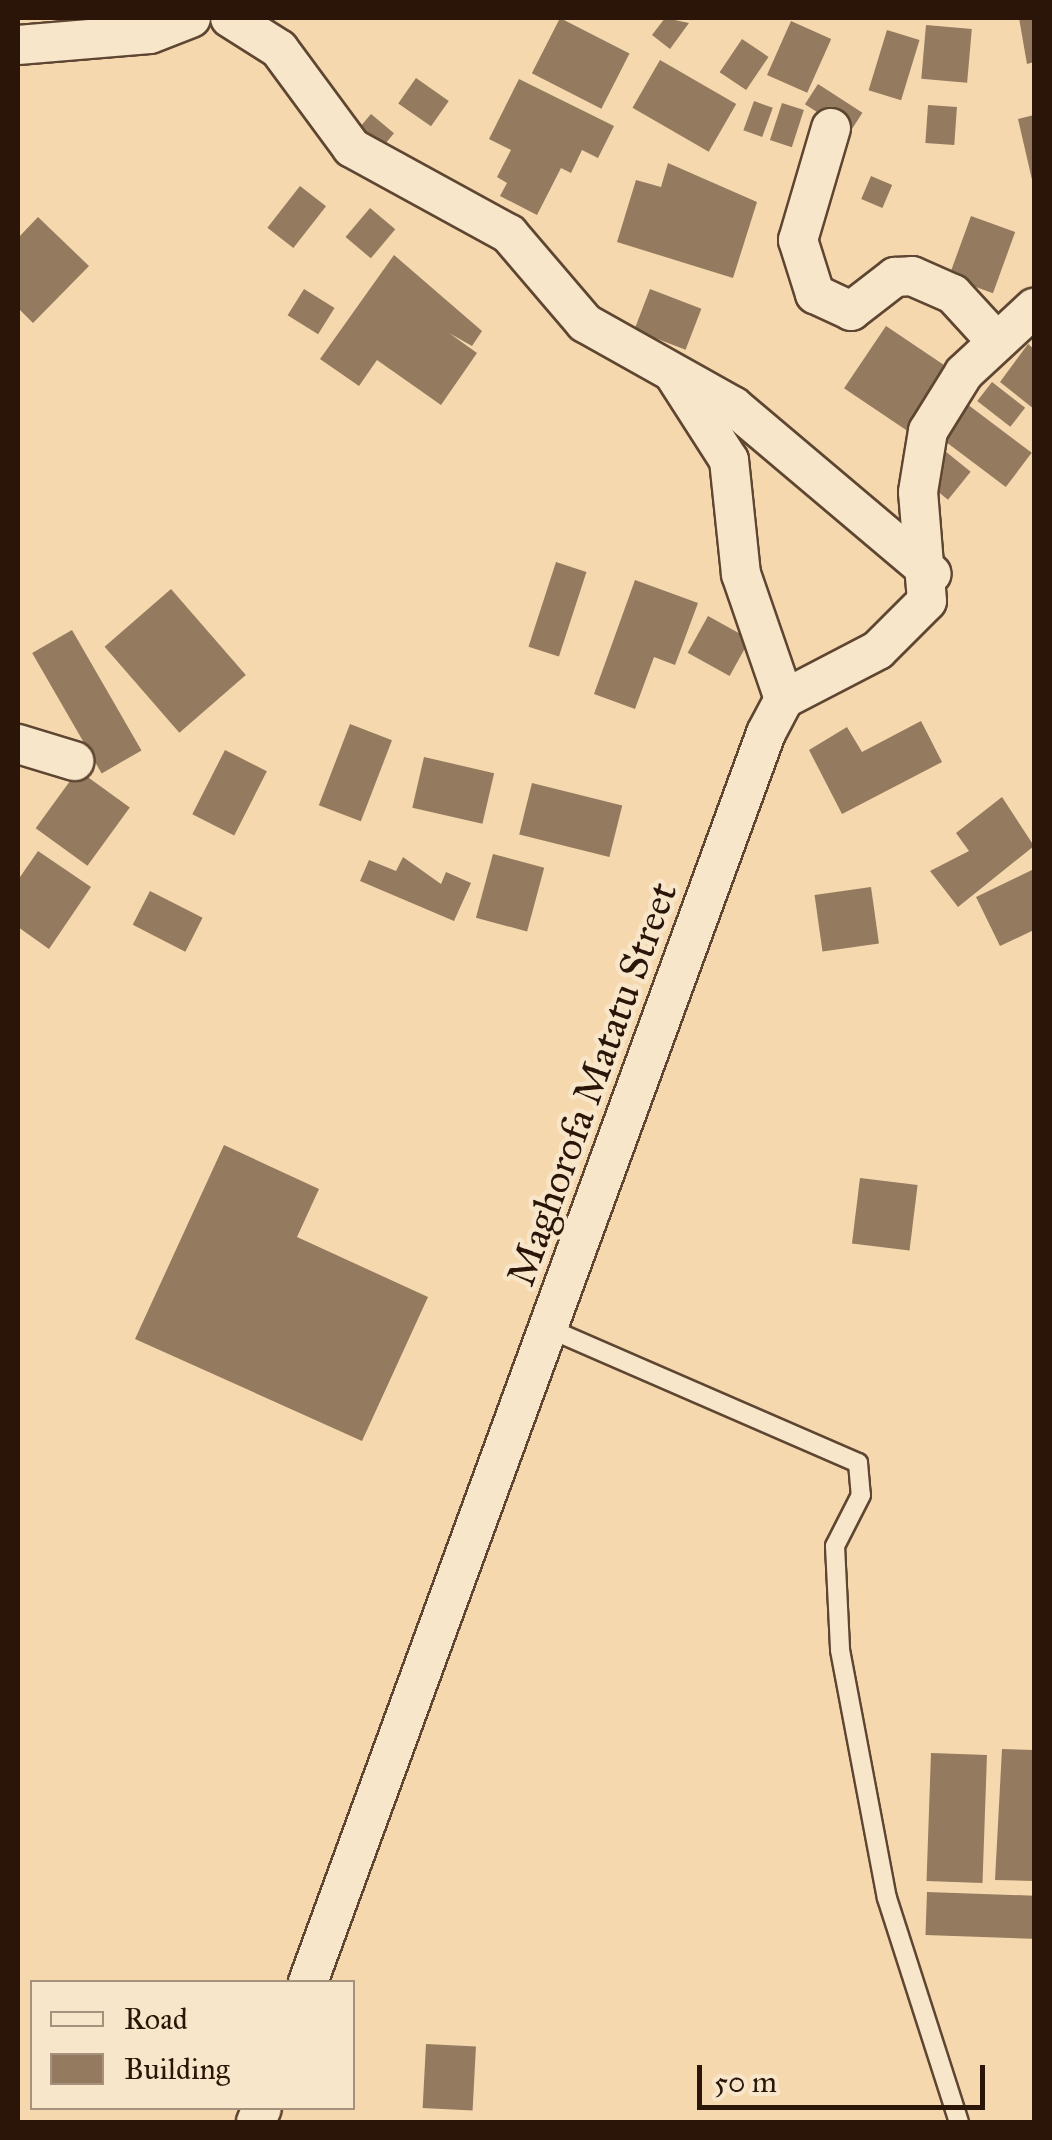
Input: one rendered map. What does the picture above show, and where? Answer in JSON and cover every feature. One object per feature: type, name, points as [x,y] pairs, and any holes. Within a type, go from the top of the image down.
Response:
[{"type":"street","points":[[18,45],[150,34],[191,18]]},
{"type":"street","points":[[230,18],[278,49],[352,148],[509,234],[584,323],[668,366],[758,426],[932,574]]},
{"type":"street","points":[[831,128],[798,240],[815,294],[851,310],[895,277],[912,276],[953,294],[996,341]]},
{"type":"street","points":[[668,366],[729,460],[741,574],[784,699],[908,626],[932,574],[920,458],[944,398],[996,341],[1034,308]]},
{"type":"street","name":"Maghorofa Matatu Street","points":[[309,1980],[784,699]]},
{"type":"street","points":[[18,744],[74,760]]},
{"type":"lane","points":[[550,1329],[858,1463],[861,1495],[835,1546],[840,1650],[887,1898],[959,2122]]},
{"type":"building","points":[[560,18],[629,53],[601,109],[532,73]]},
{"type":"building","points":[[665,18],[689,23],[670,49],[652,35]]},
{"type":"building","points":[[1019,18],[1034,18],[1034,62],[1027,64]]},
{"type":"building","points":[[791,21],[831,39],[807,93],[767,75]]},
{"type":"building","points":[[926,25],[972,29],[967,83],[921,79]]},
{"type":"building","points":[[887,30],[920,40],[901,100],[869,90]]},
{"type":"building","points":[[742,39],[769,57],[746,90],[720,72]]},
{"type":"building","points":[[660,60],[736,104],[709,152],[632,108]]},
{"type":"building","points":[[416,78],[449,101],[431,126],[398,103]]},
{"type":"building","points":[[519,79],[614,126],[598,158],[582,150],[571,173],[561,168],[537,215],[500,196],[507,183],[497,177],[511,150],[489,139]]},
{"type":"building","points":[[818,84],[862,113],[849,133],[805,104]]},
{"type":"building","points":[[754,101],[773,108],[762,137],[743,130]]},
{"type":"building","points":[[782,103],[804,110],[792,147],[770,140]]},
{"type":"building","points":[[928,105],[957,107],[954,145],[925,143]]},
{"type":"building","points":[[371,114],[394,133],[380,150],[357,131]]},
{"type":"building","points":[[1034,115],[1034,184],[1033,184],[1018,119]]},
{"type":"building","points":[[668,163],[757,202],[733,278],[617,242],[636,180],[661,187]]},
{"type":"building","points":[[871,176],[892,185],[882,208],[861,199]]},
{"type":"building","points":[[300,186],[326,206],[293,248],[267,228]]},
{"type":"building","points":[[370,208],[395,229],[371,258],[346,237]]},
{"type":"building","points":[[971,216],[1015,232],[993,293],[949,277]]},
{"type":"building","points":[[38,217],[89,266],[33,323],[18,308],[18,238]]},
{"type":"building","points":[[394,255],[482,331],[472,346],[449,333],[477,353],[441,405],[377,360],[359,386],[320,359]]},
{"type":"building","points":[[304,289],[335,308],[318,334],[288,315]]},
{"type":"building","points":[[650,289],[701,309],[686,350],[634,330]]},
{"type":"building","points":[[886,326],[951,370],[909,432],[844,388]]},
{"type":"building","points":[[1028,344],[1034,349],[1034,409],[1000,382]]},
{"type":"building","points":[[992,382],[1025,408],[1010,427],[977,401]]},
{"type":"building","points":[[967,404],[1032,453],[1006,487],[941,438]]},
{"type":"building","points":[[945,451],[971,472],[948,500],[922,479]]},
{"type":"building","points":[[556,562],[586,572],[559,657],[528,647]]},
{"type":"building","points":[[635,580],[698,603],[675,665],[654,657],[635,709],[594,694]]},
{"type":"building","points":[[171,589],[246,675],[179,733],[105,647]]},
{"type":"building","points":[[708,616],[750,639],[730,676],[688,653]]},
{"type":"building","points":[[72,630],[142,750],[102,773],[32,653]]},
{"type":"building","points":[[921,721],[942,762],[842,814],[809,750],[847,727],[862,752]]},
{"type":"building","points":[[350,724],[392,740],[361,821],[319,805]]},
{"type":"building","points":[[225,750],[267,771],[234,835],[192,814]]},
{"type":"building","points":[[424,757],[494,773],[482,824],[412,808]]},
{"type":"building","points":[[78,770],[130,808],[87,866],[36,828]]},
{"type":"building","points":[[532,783],[622,805],[609,857],[519,834]]},
{"type":"building","points":[[1002,797],[1034,846],[958,907],[930,871],[969,851],[956,833]]},
{"type":"building","points":[[38,851],[91,887],[49,949],[18,927],[18,880]]},
{"type":"building","points":[[493,854],[544,868],[527,931],[476,918]]},
{"type":"building","points":[[403,857],[441,884],[446,872],[471,883],[454,921],[360,881],[369,860],[396,871]]},
{"type":"building","points":[[1034,869],[1034,930],[1000,946],[976,897]]},
{"type":"building","points":[[871,887],[879,943],[822,951],[815,895]]},
{"type":"building","points":[[150,891],[203,918],[185,952],[133,925]]},
{"type":"building","points":[[224,1145],[319,1189],[297,1237],[428,1297],[362,1441],[135,1339]]},
{"type":"building","points":[[860,1178],[918,1185],[910,1251],[852,1244]]},
{"type":"building","points":[[1002,1749],[1034,1750],[1034,1881],[995,1880]]},
{"type":"building","points":[[931,1753],[987,1755],[982,1883],[927,1881]]},
{"type":"building","points":[[927,1892],[1034,1896],[1032,1939],[925,1935]]},
{"type":"building","points":[[426,2044],[476,2047],[473,2111],[423,2108]]}]
